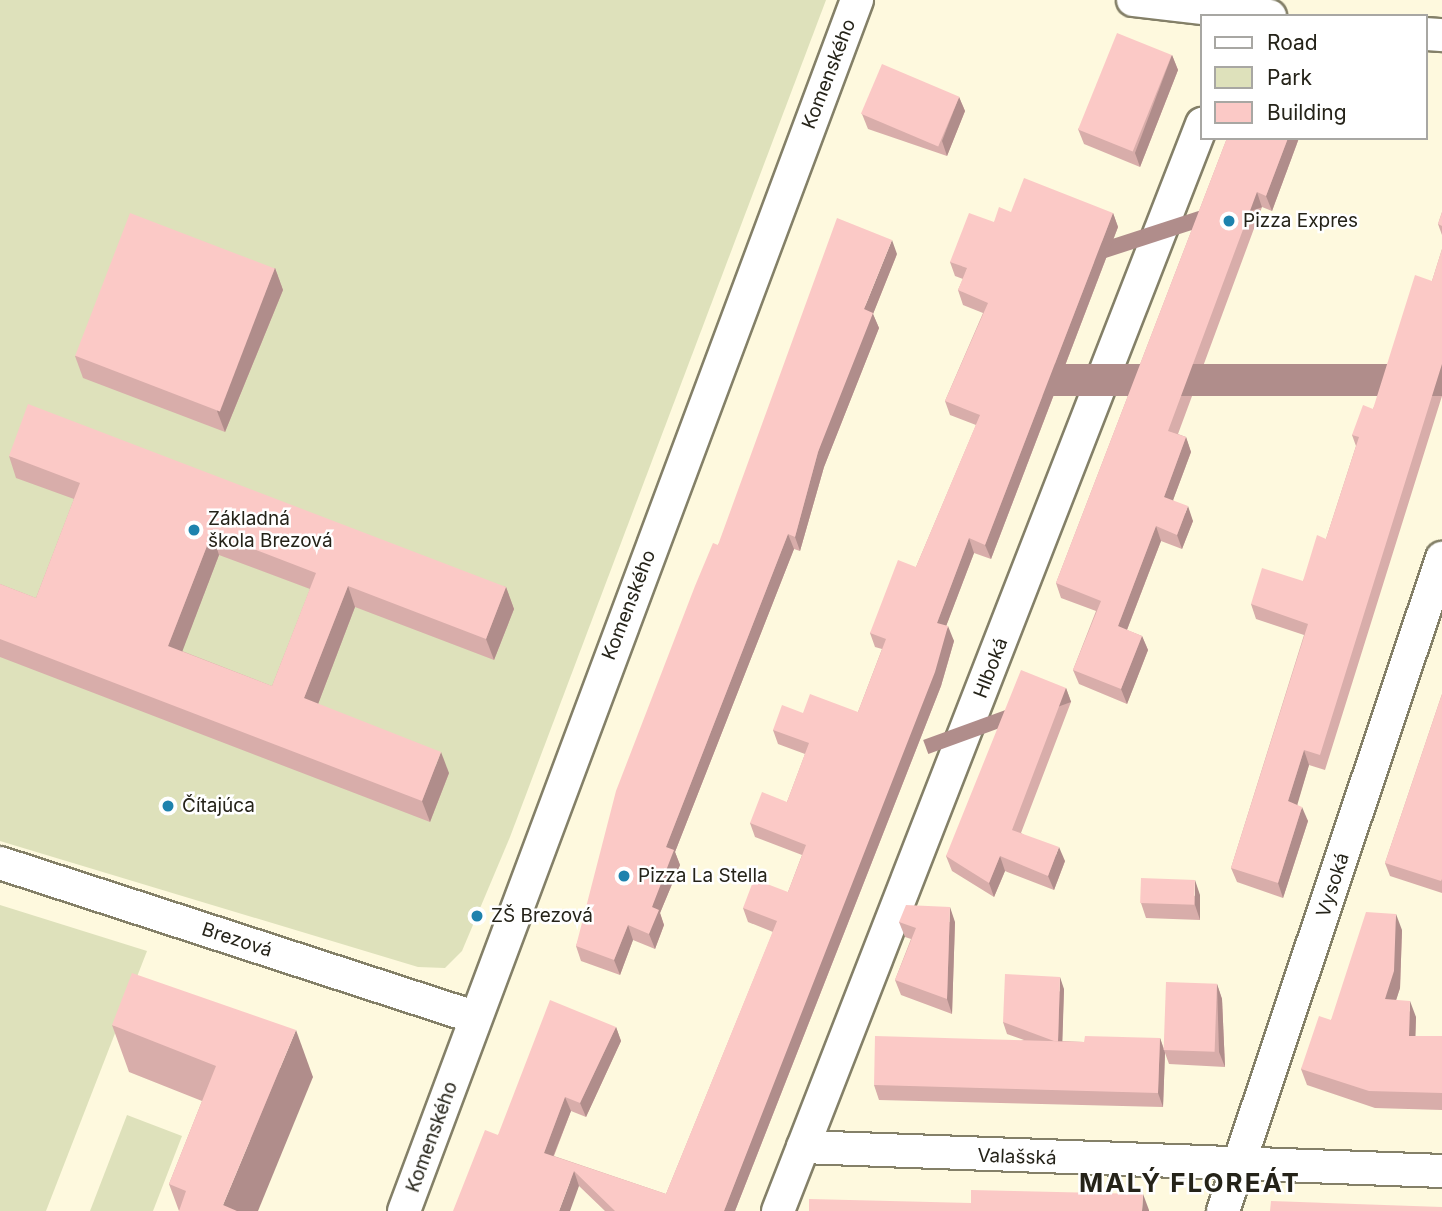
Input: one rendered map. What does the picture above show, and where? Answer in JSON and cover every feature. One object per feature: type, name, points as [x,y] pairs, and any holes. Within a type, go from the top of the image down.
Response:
[{"type":"street","name":"Komenského","points":[[404,1211],[474,1017],[856,0]]},
{"type":"street","points":[[1133,0],[1245,14]]},
{"type":"street","name":"Hlboká","points":[[778,1211],[1200,129]]},
{"type":"street","name":"Vysoká","points":[[1223,1211],[1442,558]]},
{"type":"street","name":"Brezová","points":[[0,863],[474,1017]]},
{"type":"street","name":"Valašská","points":[[803,1147],[1442,1171]]},
{"type":"green space","points":[[0,0],[826,0],[510,837],[462,951],[445,968],[418,967],[0,841]]},
{"type":"green space","points":[[0,905],[147,951],[46,1211],[0,1211]]},
{"type":"green space","points":[[127,1115],[182,1136],[153,1211],[90,1211]]},
{"type":"building","points":[[1117,33],[1172,55],[1133,152],[1078,129]]},
{"type":"building","points":[[882,64],[959,97],[938,147],[861,114]]},
{"type":"building","points":[[1226,140],[1287,140],[1266,196],[1257,192],[1168,431],[1186,437],[1164,497],[1188,506],[1177,535],[1156,526],[1118,626],[1142,636],[1121,689],[1073,670],[1101,601],[1056,583]]},
{"type":"building","points":[[1024,178],[1113,213],[985,545],[969,538],[937,623],[948,626],[935,672],[724,1211],[615,1211],[574,1171],[559,1211],[453,1211],[485,1130],[498,1135],[550,1000],[616,1027],[580,1103],[565,1097],[544,1153],[666,1194],[777,921],[743,908],[754,879],[788,892],[806,845],[750,823],[762,792],[787,802],[809,743],[773,730],[782,705],[803,713],[810,694],[858,712],[886,639],[870,633],[898,560],[916,567],[980,415],[945,401],[988,303],[958,290],[967,268],[950,262],[969,213],[994,222],[999,207],[1011,212]]},
{"type":"building","points":[[130,213],[275,269],[220,411],[75,356]]},
{"type":"building","points":[[837,218],[892,240],[864,309],[873,313],[818,452],[795,537],[788,534],[666,847],[674,850],[652,907],[659,910],[649,934],[628,925],[614,960],[576,946],[616,791],[695,586],[713,543],[718,545]]},
{"type":"building","points":[[1442,249],[1442,364],[1320,755],[1304,750],[1288,801],[1302,807],[1278,883],[1231,868],[1308,624],[1251,604],[1262,568],[1303,581],[1317,535],[1326,539],[1359,437],[1352,435],[1363,405],[1373,409],[1415,275],[1432,281]]},
{"type":"building","points":[[28,404],[506,587],[486,639],[348,586],[304,698],[441,752],[422,801],[0,639],[0,584],[36,598],[80,483],[9,456]],"holes":[[[212,533],[316,573],[272,686],[168,646]]]},
{"type":"building","points":[[1021,670],[1066,688],[1012,830],[1059,847],[1048,876],[1000,856],[989,883],[946,856]]},
{"type":"building","points":[[1442,694],[1442,879],[1441,881],[1385,863]]},
{"type":"building","points":[[1141,878],[1195,880],[1194,905],[1140,903]]},
{"type":"building","points":[[906,905],[950,907],[947,999],[895,980],[916,928],[899,922]]},
{"type":"building","points":[[1366,912],[1396,914],[1394,971],[1385,999],[1410,1001],[1409,1036],[1442,1036],[1442,1093],[1369,1091],[1301,1069],[1319,1016],[1331,1020]]},
{"type":"building","points":[[132,973],[296,1030],[223,1205],[237,1211],[179,1211],[186,1191],[169,1184],[216,1066],[112,1025]]},
{"type":"building","points":[[1005,974],[1060,977],[1058,1041],[1003,1022]]},
{"type":"building","points":[[1166,982],[1217,984],[1215,1052],[1164,1050]]},
{"type":"building","points":[[875,1036],[1084,1042],[1085,1036],[1160,1038],[1158,1093],[874,1085]]},
{"type":"building","points":[[971,1190],[1143,1194],[1142,1211],[809,1211],[809,1199],[971,1203]]},
{"type":"building","points":[[1271,1201],[1442,1207],[1442,1211],[1270,1211]]},
{"type":"place","name":"Pizza Expres","points":[[1229,221]]},
{"type":"place","name":"Základná škola Brezová","points":[[194,530]]},
{"type":"place","name":"Čítajúca","points":[[168,806]]},
{"type":"place","name":"Pizza La Stella","points":[[624,876]]},
{"type":"place","name":"ZŠ Brezová","points":[[477,916]]},
{"type":"district","name":"MALÝ FLOREÁT","points":[[1190,1183]]}]
